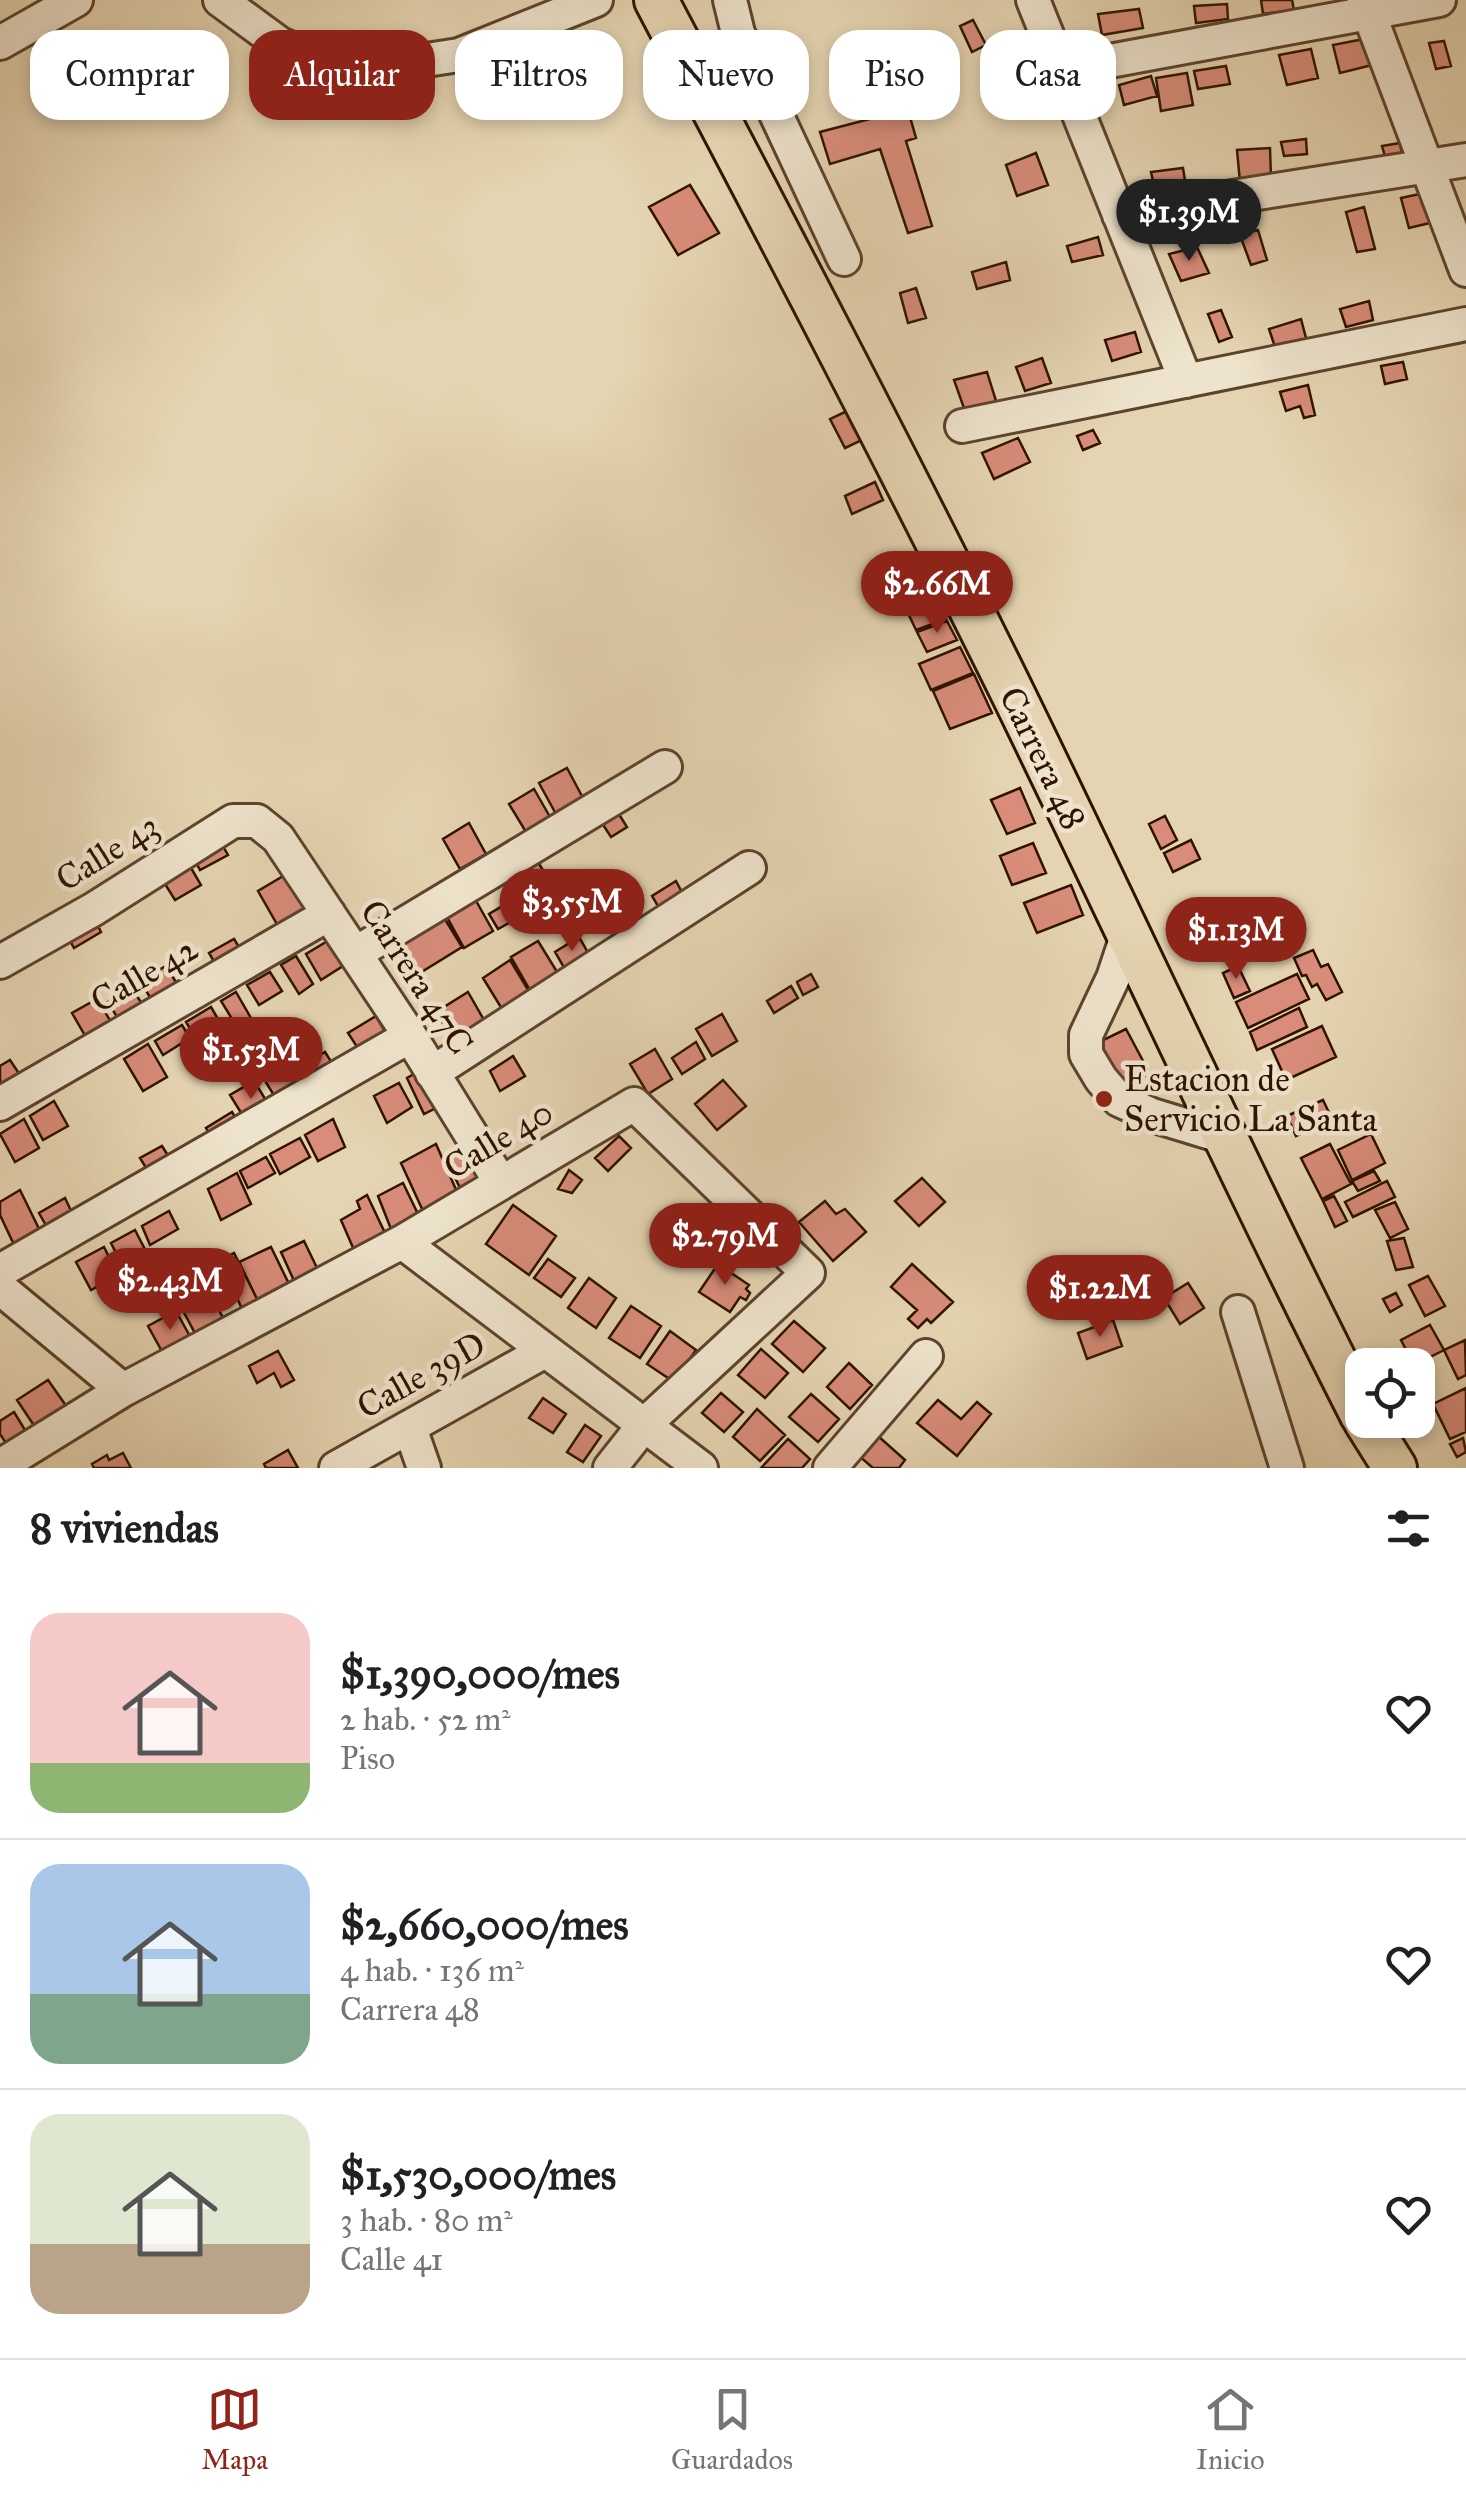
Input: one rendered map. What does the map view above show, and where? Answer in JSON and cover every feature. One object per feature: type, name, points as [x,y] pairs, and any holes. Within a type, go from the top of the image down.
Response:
[{"type":"main road","name":"Carrera 48","points":[[656,0],[813,296],[1016,700],[1224,1137],[1345,1380]]},
{"type":"main road","points":[[1368,1438],[1372,1468]]},
{"type":"main road","points":[[1376,1438],[1395,1468]]},
{"type":"street","points":[[0,43],[76,0]]},
{"type":"street","points":[[220,0],[280,44],[328,64],[388,66],[459,55],[596,0]]},
{"type":"street","points":[[730,0],[738,33],[844,259]]},
{"type":"street","points":[[1034,0],[1046,30]]},
{"type":"street","points":[[1116,59],[1366,7],[1439,0]]},
{"type":"street","points":[[1366,7],[1466,270]]},
{"type":"street","points":[[1082,120],[1186,381]]},
{"type":"street","points":[[1119,215],[1466,160]]},
{"type":"street","points":[[962,426],[1466,324]]},
{"type":"street","points":[[356,953],[665,767]]},
{"type":"street","name":"Calle 43","points":[[0,962],[233,821],[257,821]]},
{"type":"street","name":"Carrera 47C","points":[[257,821],[278,838],[356,953],[501,1184]]},
{"type":"street","points":[[432,1073],[749,868]]},
{"type":"street","name":"Calle 42","points":[[0,1104],[329,914]]},
{"type":"street","points":[[1128,936],[1086,1035],[1086,1054],[1119,1100],[1152,1115],[1224,1137]]},
{"type":"street","points":[[0,1271],[410,1036]]},
{"type":"street","name":"Calle 40","points":[[0,1466],[123,1390],[402,1242],[634,1104],[808,1273],[644,1425]]},
{"type":"street","points":[[402,1242],[701,1468]]},
{"type":"street","points":[[0,1288],[123,1390]]},
{"type":"street","points":[[1238,1312],[1287,1468]]},
{"type":"street","name":"Calle 39D","points":[[336,1468],[545,1351]]},
{"type":"street","points":[[830,1468],[926,1356]]},
{"type":"street","points":[[610,1468],[644,1425]]},
{"type":"street","points":[[410,1428],[424,1468]]},
{"type":"building","points":[[1261,0],[1292,0],[1294,10],[1263,14]]},
{"type":"building","points":[[1227,4],[1228,19],[1196,23],[1194,6]]},
{"type":"building","points":[[1139,9],[1143,28],[1116,33],[1101,30],[1098,14]]},
{"type":"building","points":[[973,20],[980,33],[980,48],[972,52],[960,26]]},
{"type":"building","points":[[1369,38],[1376,64],[1340,73],[1333,45]]},
{"type":"building","points":[[1444,41],[1451,66],[1436,69],[1429,43]]},
{"type":"building","points":[[1311,49],[1318,78],[1287,85],[1279,55]]},
{"type":"building","points":[[1226,66],[1230,84],[1198,89],[1194,71]]},
{"type":"building","points":[[1187,73],[1193,105],[1161,111],[1156,78]]},
{"type":"building","points":[[1151,76],[1157,96],[1124,105],[1119,85]]},
{"type":"building","points":[[866,120],[911,120],[916,138],[906,141],[932,226],[908,233],[880,149],[830,164],[820,132]]},
{"type":"building","points":[[1306,139],[1307,154],[1284,156],[1281,142]]},
{"type":"building","points":[[1400,143],[1403,160],[1387,163],[1382,146]]},
{"type":"building","points":[[1270,148],[1271,178],[1240,182],[1237,150]]},
{"type":"building","points":[[1036,153],[1048,185],[1017,196],[1006,165]]},
{"type":"building","points":[[1183,168],[1186,187],[1155,190],[1151,172]]},
{"type":"building","points":[[690,185],[719,233],[678,255],[649,207]]},
{"type":"building","points":[[1429,192],[1438,221],[1409,228],[1401,198]]},
{"type":"building","points":[[1364,207],[1375,249],[1357,252],[1346,212]]},
{"type":"building","points":[[1258,230],[1267,260],[1251,265],[1240,235]]},
{"type":"building","points":[[1098,237],[1103,255],[1072,262],[1067,246]]},
{"type":"building","points":[[1197,247],[1209,273],[1181,281],[1169,254]]},
{"type":"building","points":[[1006,262],[1010,280],[977,289],[972,272]]},
{"type":"building","points":[[916,288],[926,318],[908,323],[900,293]]},
{"type":"building","points":[[1369,301],[1373,320],[1346,327],[1340,309]]},
{"type":"building","points":[[1221,310],[1232,337],[1219,342],[1208,314]]},
{"type":"building","points":[[1301,319],[1306,338],[1275,347],[1269,329]]},
{"type":"building","points":[[1135,332],[1141,352],[1112,361],[1105,340]]},
{"type":"building","points":[[1042,358],[1051,383],[1025,391],[1016,367]]},
{"type":"building","points":[[1403,362],[1407,379],[1385,384],[1381,366]]},
{"type":"building","points":[[987,372],[996,401],[965,411],[954,380]]},
{"type":"building","points":[[1308,385],[1315,415],[1304,418],[1300,406],[1286,411],[1280,392]]},
{"type":"building","points":[[847,411],[862,440],[845,448],[830,419]]},
{"type":"building","points":[[1093,430],[1100,443],[1083,450],[1077,436]]},
{"type":"building","points":[[1018,438],[1030,462],[994,479],[982,453]]},
{"type":"building","points":[[875,482],[883,500],[852,514],[845,496]]},
{"type":"building","points":[[928,581],[946,619],[916,630],[894,594]]},
{"type":"building","points":[[947,621],[957,640],[927,652],[917,632]]},
{"type":"building","points":[[960,647],[973,673],[931,690],[919,664]]},
{"type":"building","points":[[974,674],[992,713],[950,729],[933,691]]},
{"type":"building","points":[[567,768],[583,798],[556,814],[539,783]]},
{"type":"building","points":[[1020,788],[1035,823],[1007,834],[991,800]]},
{"type":"building","points":[[534,789],[550,817],[526,832],[509,804]]},
{"type":"building","points":[[617,811],[627,827],[611,837],[600,820]]},
{"type":"building","points":[[1165,816],[1177,840],[1161,849],[1149,824]]},
{"type":"building","points":[[469,823],[486,854],[460,869],[443,839]]},
{"type":"building","points":[[1191,840],[1200,859],[1173,872],[1164,853]]},
{"type":"building","points":[[220,841],[228,855],[200,870],[193,857]]},
{"type":"building","points":[[1033,843],[1046,873],[1012,885],[1000,856]]},
{"type":"building","points":[[536,859],[551,883],[522,899],[508,876]]},
{"type":"building","points":[[187,861],[201,885],[175,900],[160,876]]},
{"type":"building","points":[[285,875],[309,917],[282,933],[258,891]]},
{"type":"building","points":[[676,881],[685,898],[662,913],[652,896]]},
{"type":"building","points":[[1071,885],[1083,915],[1037,933],[1024,903]]},
{"type":"building","points":[[516,898],[525,914],[498,929],[489,914]]},
{"type":"building","points":[[475,899],[493,931],[464,948],[447,917]]},
{"type":"building","points":[[93,916],[101,932],[74,948],[65,932]]},
{"type":"building","points":[[443,916],[462,947],[415,976],[396,944]]},
{"type":"building","points":[[579,937],[590,956],[566,971],[555,952]]},
{"type":"building","points":[[234,939],[244,955],[219,970],[209,953]]},
{"type":"building","points":[[331,939],[346,964],[321,980],[306,954]]},
{"type":"building","points":[[538,941],[559,975],[531,992],[511,957]]},
{"type":"building","points":[[1313,950],[1321,967],[1328,964],[1342,992],[1326,1000],[1317,984],[1312,987],[1306,975],[1302,976],[1294,958]]},
{"type":"building","points":[[296,956],[313,984],[299,994],[281,965]]},
{"type":"building","points":[[510,960],[530,993],[502,1009],[483,978]]},
{"type":"building","points":[[166,966],[182,992],[156,1007],[140,981]]},
{"type":"building","points":[[1238,966],[1250,991],[1234,998],[1223,973]]},
{"type":"building","points":[[270,972],[282,991],[259,1005],[247,985]]},
{"type":"building","points":[[811,974],[818,987],[803,995],[797,982]]},
{"type":"building","points":[[1297,974],[1309,999],[1248,1028],[1236,1002]]},
{"type":"building","points":[[791,986],[798,998],[774,1013],[767,1001]]},
{"type":"building","points":[[132,988],[147,1012],[123,1027],[108,1002]]},
{"type":"building","points":[[236,992],[259,1032],[245,1040],[221,1001]]},
{"type":"building","points":[[468,992],[484,1020],[453,1039],[436,1012]]},
{"type":"building","points":[[97,999],[116,1030],[91,1046],[72,1013]]},
{"type":"building","points":[[211,1007],[233,1045],[208,1059],[186,1022]]},
{"type":"building","points":[[1299,1008],[1307,1027],[1257,1050],[1250,1032]]},
{"type":"building","points":[[722,1014],[737,1041],[712,1056],[696,1029]]},
{"type":"building","points":[[376,1016],[390,1040],[363,1056],[348,1033]]},
{"type":"building","points":[[182,1025],[190,1038],[163,1055],[155,1041]]},
{"type":"building","points":[[1322,1026],[1336,1057],[1286,1080],[1272,1049]]},
{"type":"building","points":[[1126,1029],[1150,1074],[1121,1087],[1097,1043]]},
{"type":"building","points":[[696,1042],[705,1059],[682,1074],[672,1058]]},
{"type":"building","points":[[148,1044],[167,1077],[143,1091],[124,1059]]},
{"type":"building","points":[[655,1049],[672,1079],[648,1094],[630,1064]]},
{"type":"building","points":[[325,1052],[337,1071],[312,1086],[299,1067]]},
{"type":"building","points":[[513,1056],[525,1076],[500,1091],[490,1071]]},
{"type":"building","points":[[10,1060],[26,1084],[0,1100],[0,1066]]},
{"type":"building","points":[[285,1062],[304,1091],[280,1105],[262,1076]]},
{"type":"building","points":[[419,1071],[438,1107],[424,1114],[407,1078]]},
{"type":"building","points":[[723,1080],[746,1106],[717,1130],[695,1104]]},
{"type":"building","points":[[254,1081],[272,1110],[248,1124],[230,1095]]},
{"type":"building","points":[[399,1083],[412,1107],[387,1123],[374,1096]]},
{"type":"building","points":[[1323,1100],[1332,1119],[1296,1136],[1287,1116]]},
{"type":"building","points":[[54,1101],[68,1126],[43,1140],[30,1116]]},
{"type":"building","points":[[232,1112],[242,1128],[215,1144],[206,1128]]},
{"type":"building","points":[[24,1119],[39,1148],[15,1162],[0,1134]]},
{"type":"building","points":[[333,1119],[345,1147],[318,1161],[305,1135]]},
{"type":"building","points":[[1371,1134],[1385,1163],[1352,1180],[1338,1150]]},
{"type":"building","points":[[619,1136],[631,1148],[608,1171],[595,1158]]},
{"type":"building","points":[[300,1138],[310,1157],[280,1174],[270,1154]]},
{"type":"building","points":[[473,1142],[488,1175],[461,1190],[445,1157]]},
{"type":"building","points":[[436,1144],[457,1192],[423,1211],[401,1163]]},
{"type":"building","points":[[1330,1144],[1351,1184],[1322,1199],[1301,1158]]},
{"type":"building","points":[[162,1146],[176,1168],[154,1181],[140,1158]]},
{"type":"building","points":[[266,1157],[275,1173],[248,1188],[240,1171]]},
{"type":"building","points":[[569,1170],[582,1180],[572,1193],[558,1189]]},
{"type":"building","points":[[1374,1171],[1380,1181],[1358,1191],[1352,1181]]},
{"type":"building","points":[[237,1173],[251,1204],[221,1220],[208,1189]]},
{"type":"building","points":[[922,1178],[945,1202],[919,1226],[895,1201]]},
{"type":"building","points":[[1387,1181],[1395,1197],[1353,1217],[1345,1202]]},
{"type":"building","points":[[403,1183],[418,1214],[391,1229],[378,1196]]},
{"type":"building","points":[[20,1190],[43,1237],[17,1251],[0,1215],[0,1202]]},
{"type":"building","points":[[367,1195],[385,1233],[354,1250],[341,1220],[360,1209],[357,1201]]},
{"type":"building","points":[[1334,1196],[1347,1221],[1335,1227],[1323,1201]]},
{"type":"building","points":[[65,1198],[73,1215],[48,1229],[39,1213]]},
{"type":"building","points":[[825,1201],[836,1214],[845,1209],[866,1232],[833,1261],[799,1222]]},
{"type":"building","points":[[1395,1202],[1408,1229],[1390,1238],[1375,1210]]},
{"type":"building","points":[[513,1205],[556,1236],[529,1275],[486,1244]]},
{"type":"building","points":[[169,1211],[178,1229],[150,1245],[142,1226]]},
{"type":"building","points":[[135,1230],[153,1265],[128,1277],[111,1243]]},
{"type":"building","points":[[1404,1238],[1413,1267],[1396,1270],[1387,1241]]},
{"type":"building","points":[[304,1241],[318,1270],[295,1283],[281,1252]]},
{"type":"building","points":[[104,1247],[118,1275],[91,1290],[76,1262]]},
{"type":"building","points":[[271,1247],[290,1286],[259,1303],[239,1262]]},
{"type":"building","points":[[234,1253],[259,1303],[243,1311],[220,1261]]},
{"type":"building","points":[[548,1259],[575,1278],[561,1297],[534,1278]]},
{"type":"building","points":[[718,1264],[749,1285],[746,1300],[740,1297],[730,1312],[699,1292]]},
{"type":"building","points":[[912,1264],[953,1302],[931,1323],[927,1319],[918,1328],[908,1319],[917,1310],[891,1287]]},
{"type":"building","points":[[1428,1276],[1445,1306],[1425,1316],[1409,1285]]},
{"type":"building","points":[[589,1278],[616,1298],[596,1328],[568,1308]]},
{"type":"building","points":[[1188,1283],[1204,1308],[1180,1324],[1164,1298]]},
{"type":"building","points":[[209,1290],[225,1322],[197,1337],[180,1305]]},
{"type":"building","points":[[1396,1293],[1402,1305],[1390,1312],[1383,1299]]},
{"type":"building","points":[[631,1306],[661,1326],[640,1358],[609,1338]]},
{"type":"building","points":[[176,1311],[192,1340],[164,1355],[148,1326]]},
{"type":"building","points":[[1113,1320],[1122,1346],[1087,1359],[1078,1333]]},
{"type":"building","points":[[794,1321],[825,1348],[803,1372],[772,1344]]},
{"type":"building","points":[[1430,1325],[1444,1350],[1435,1354],[1435,1348],[1405,1348],[1401,1340]]},
{"type":"building","points":[[670,1331],[696,1350],[674,1382],[647,1364]]},
{"type":"building","points":[[1465,1340],[1466,1375],[1458,1379],[1444,1350]]},
{"type":"building","points":[[761,1349],[788,1373],[765,1398],[738,1375]]},
{"type":"building","points":[[278,1351],[294,1380],[281,1387],[274,1373],[257,1383],[249,1366]]},
{"type":"building","points":[[849,1363],[872,1385],[850,1409],[827,1387]]},
{"type":"building","points":[[48,1380],[69,1410],[37,1430],[17,1400]]},
{"type":"building","points":[[1466,1388],[1466,1432],[1450,1439],[1435,1403]]},
{"type":"building","points":[[721,1393],[743,1412],[724,1432],[702,1413]]},
{"type":"building","points":[[811,1394],[839,1419],[818,1442],[789,1417]]},
{"type":"building","points":[[543,1398],[566,1414],[553,1433],[529,1418]]},
{"type":"building","points":[[938,1400],[961,1419],[977,1402],[991,1414],[957,1456],[917,1423]]},
{"type":"building","points":[[757,1409],[785,1435],[760,1461],[733,1437]]},
{"type":"building","points":[[14,1412],[28,1435],[9,1448],[0,1434],[0,1421]]},
{"type":"building","points":[[585,1425],[601,1436],[583,1462],[567,1452]]},
{"type":"building","points":[[878,1436],[905,1460],[899,1468],[873,1468],[859,1456]]},
{"type":"building","points":[[1463,1438],[1466,1452],[1457,1457],[1450,1444]]},
{"type":"building","points":[[788,1439],[810,1459],[802,1468],[761,1468]]},
{"type":"building","points":[[288,1450],[298,1468],[266,1468],[264,1464]]},
{"type":"building","points":[[123,1453],[131,1468],[94,1468],[92,1464],[107,1455],[109,1460]]},
{"type":"place","name":"Estacion de Servicio La Santa","points":[[1104,1099]]}]
